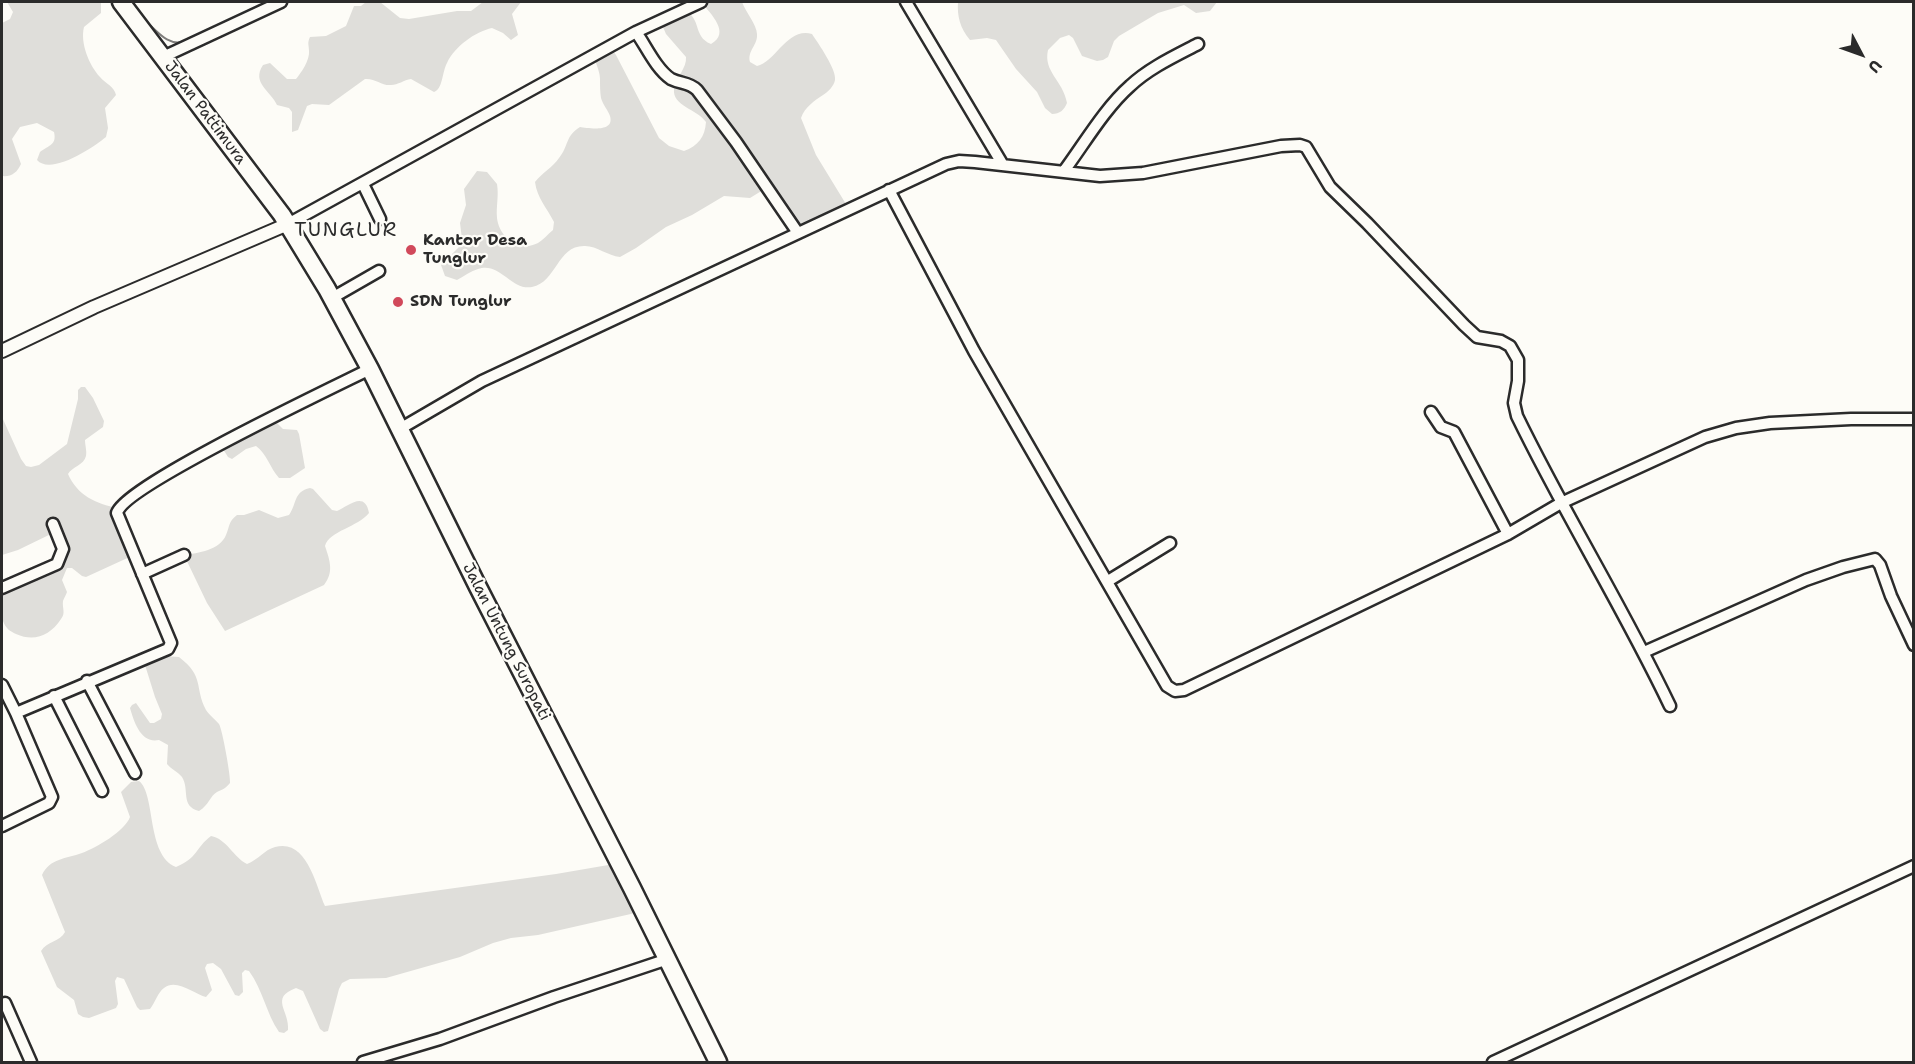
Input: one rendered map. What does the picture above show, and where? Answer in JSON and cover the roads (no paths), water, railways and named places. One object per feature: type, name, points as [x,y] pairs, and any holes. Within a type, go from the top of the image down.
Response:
[{"type":"main road","name":"Jalan Pattimura","points":[[121,2],[288,224]]},
{"type":"main road","name":"Jalan Untung Suropati","points":[[288,224],[332,298],[370,369],[398,430],[668,959],[718,1062]]},
{"type":"street","points":[[162,57],[280,2]]},
{"type":"street","points":[[2,351],[94,307],[288,224],[636,32],[701,2]]},
{"type":"street","points":[[906,2],[1003,165]]},
{"type":"street","points":[[636,32],[663,71],[671,78],[692,85],[697,90],[736,142],[798,233]]},
{"type":"street","points":[[1064,171],[1119,96],[1132,84],[1170,58],[1198,44]]},
{"type":"street","points":[[398,430],[482,381],[946,164],[959,161],[1100,176],[1143,173],[1281,146],[1300,145],[1306,147],[1330,187],[1464,325],[1477,337],[1501,340],[1510,346],[1518,360],[1514,403],[1517,416],[1561,503],[1644,652],[1670,706]]},
{"type":"street","points":[[363,184],[380,219]]},
{"type":"street","points":[[889,190],[974,351],[1167,686],[1175,691],[1184,690],[1508,534],[1561,503],[1705,437],[1736,428],[1814,420],[1914,419]]},
{"type":"street","points":[[332,298],[379,271]]},
{"type":"street","points":[[16,713],[87,681],[168,649],[171,643],[117,513],[123,502],[265,419],[370,369]]},
{"type":"street","points":[[1431,412],[1441,427],[1454,432],[1508,534]]},
{"type":"street","points":[[2,588],[57,564],[63,549],[53,524]]},
{"type":"street","points":[[1108,581],[1170,543]]},
{"type":"street","points":[[142,574],[184,555]]},
{"type":"street","points":[[1644,652],[1806,580],[1875,559],[1880,565],[1891,596],[1914,645]]},
{"type":"street","points":[[87,681],[135,773]]},
{"type":"street","points":[[2,685],[52,797],[49,803],[3,822]]},
{"type":"street","points":[[54,696],[102,791]]},
{"type":"street","points":[[1493,1062],[1914,866]]},
{"type":"street","points":[[363,1062],[440,1039],[554,997],[668,959]]},
{"type":"street","points":[[5,1003],[30,1062]]},
{"type":"waterway","points":[[142,18],[167,39],[173,42],[185,41]]},
{"type":"place","name":"Kantor Desa Tunglur","points":[[411,250]]},
{"type":"place","name":"SDN Tunglur","points":[[398,302]]},
{"type":"district","name":"TUNGLUR","points":[[346,231]]}]
